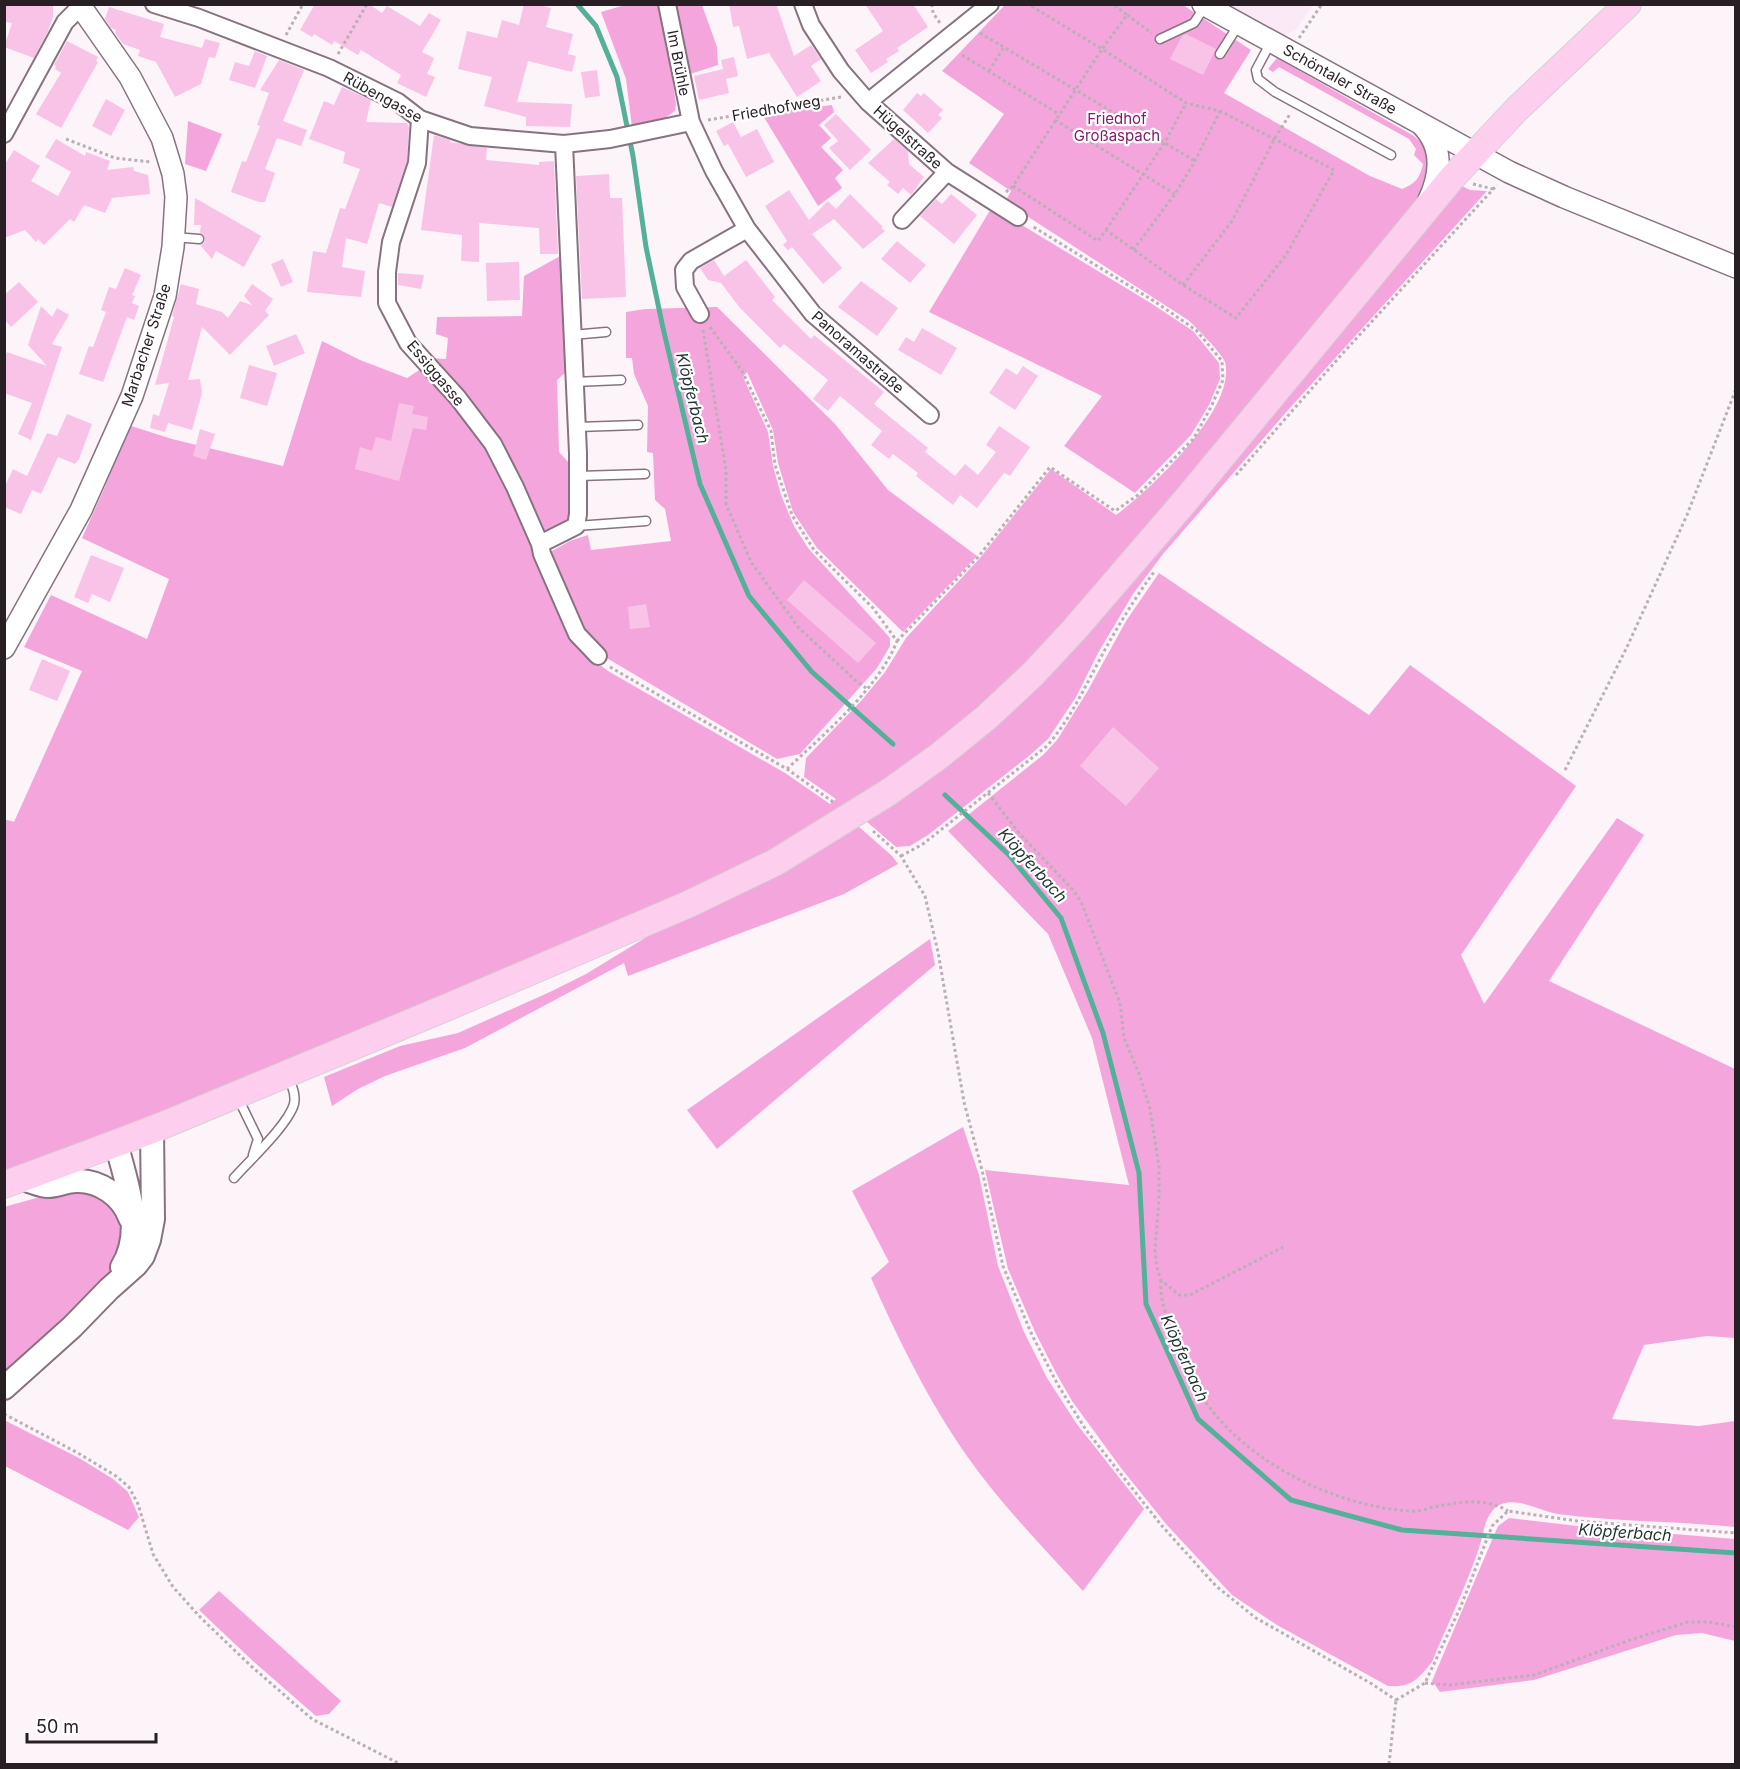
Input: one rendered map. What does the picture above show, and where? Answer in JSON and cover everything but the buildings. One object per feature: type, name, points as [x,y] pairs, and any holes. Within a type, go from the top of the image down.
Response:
[{"type":"main road","points":[[13,1182],[152,1130],[577,953],[734,884],[845,821],[939,756],[987,717],[1026,681],[1074,630],[1186,500],[1422,213],[1476,153],[1565,62],[1628,4]]},
{"type":"main road","points":[[4,1388],[136,1265],[149,1240],[153,1219],[152,1130]]},
{"type":"main road","points":[[109,1289],[126,1261],[133,1224],[127,1186],[116,1143]]},
{"type":"main road","points":[[13,1182],[50,1186],[74,1180],[96,1184],[118,1198],[126,1208],[133,1224]]},
{"type":"street","name":"Rübengasse","points":[[154,4],[192,10],[279,49],[329,68],[398,102],[420,119],[470,136],[564,144],[610,139],[691,122]]},
{"type":"street","name":"Im Brühle","points":[[668,4],[691,122]]},
{"type":"street","name":"Hügelstraße","points":[[803,4],[811,26],[841,71],[864,98],[947,172],[1018,217]]},
{"type":"street","points":[[864,98],[990,4]]},
{"type":"street","name":"Schöntaler Straße","points":[[1204,5],[1509,172],[1564,197],[1736,267]]},
{"type":"street","points":[[4,134],[34,67],[65,22],[80,6]]},
{"type":"street","name":"Marbacher Straße","points":[[4,648],[81,510],[132,396],[165,296],[170,272],[176,197],[162,138],[130,77],[80,6]]},
{"type":"street","name":"Essiggasse","points":[[420,119],[417,163],[391,242],[387,272],[387,303],[408,343],[458,398],[493,444],[515,487],[577,634],[598,656]]},
{"type":"street","points":[[1416,121],[1431,136],[1440,161],[1435,187],[1422,213]]},
{"type":"street","name":"Panoramastraße","points":[[691,122],[711,173],[747,229],[813,314],[930,415]]},
{"type":"street","points":[[540,544],[576,526],[578,514],[577,427],[564,144]]},
{"type":"street","name":"Hügelstraße","points":[[902,220],[947,172]]},
{"type":"street","points":[[700,314],[685,287],[684,270],[691,261],[747,229]]},
{"type":"lane","points":[[1160,39],[1189,27],[1194,23],[1204,5]]},
{"type":"lane","points":[[1220,54],[1239,23]]},
{"type":"lane","points":[[1280,46],[1256,70],[1258,80],[1275,92],[1391,155]]},
{"type":"lane","points":[[174,237],[200,239]]},
{"type":"lane","points":[[571,335],[606,332]]},
{"type":"lane","points":[[574,382],[621,380]]},
{"type":"lane","points":[[577,427],[638,424]]},
{"type":"lane","points":[[578,476],[645,474]]},
{"type":"lane","points":[[576,526],[646,521]]},
{"type":"lane","points":[[234,1178],[291,1111],[294,1093],[287,1074]]},
{"type":"lane","points":[[237,1094],[258,1139],[253,1157]]},
{"type":"path","points":[[279,49],[303,4]]},
{"type":"path","points":[[329,68],[367,4]]},
{"type":"path","points":[[932,4],[933,14],[948,34]]},
{"type":"path","points":[[1028,4],[1186,103],[1220,111],[1334,170],[1286,255],[1236,318],[1183,285],[1106,230]]},
{"type":"path","points":[[1113,4],[1160,39]]},
{"type":"path","points":[[1280,46],[1322,4]]},
{"type":"path","points":[[1127,15],[1102,49],[1013,186],[1098,241],[1165,142],[1186,103]]},
{"type":"path","points":[[965,24],[1195,161]]},
{"type":"path","points":[[989,70],[1004,46]]},
{"type":"path","points":[[962,55],[1059,114]]},
{"type":"path","name":"Friedhofweg","points":[[691,122],[864,98]]},
{"type":"path","points":[[1183,285],[1232,221],[1275,138],[1297,104]]},
{"type":"path","points":[[1133,250],[1175,194],[1195,161],[1220,111]]},
{"type":"path","points":[[1055,120],[1175,194]]},
{"type":"path","points":[[66,139],[115,158],[170,164]]},
{"type":"path","points":[[1233,480],[1343,353],[1509,172]]},
{"type":"path","points":[[1468,182],[1493,189]]},
{"type":"path","points":[[787,770],[834,724],[882,671],[897,641],[978,557],[1050,467],[1115,511],[1138,495],[1194,438],[1223,380],[1222,361],[1196,330],[1154,301],[1018,217]]},
{"type":"path","points":[[700,314],[742,371],[771,431],[775,465],[792,515],[814,550],[873,608],[897,641]]},
{"type":"path","points":[[700,314],[726,470],[726,504],[751,562],[799,628],[855,680],[867,688]]},
{"type":"path","points":[[1565,770],[1627,647],[1687,515],[1736,389]]},
{"type":"path","points":[[901,856],[923,844],[988,794],[1047,746],[1058,734],[1082,695],[1118,627],[1155,570]]},
{"type":"path","points":[[598,656],[610,667],[787,770],[833,802]]},
{"type":"path","points":[[988,794],[1019,833],[1074,891],[1082,904],[1120,1003],[1124,1038],[1144,1087],[1156,1143],[1159,1198],[1155,1250],[1170,1326],[1199,1391],[1234,1435],[1283,1471],[1349,1501],[1413,1512],[1467,1500],[1498,1505],[1508,1511],[1577,1521],[1736,1533]]},
{"type":"path","points":[[873,831],[901,856],[926,897],[964,1102],[1003,1266],[1032,1335],[1058,1384],[1086,1430],[1162,1526],[1216,1586],[1256,1618],[1396,1700]]},
{"type":"path","points":[[1161,1280],[1179,1295],[1190,1295],[1283,1247]]},
{"type":"path","points":[[4,1414],[78,1453],[116,1476],[129,1487],[138,1504],[153,1554],[173,1587],[201,1618],[312,1719],[400,1764]]},
{"type":"path","points":[[1396,1700],[1425,1683],[1461,1606],[1492,1526],[1508,1511]]},
{"type":"path","points":[[1425,1683],[1449,1685],[1534,1675],[1633,1639],[1688,1622],[1709,1622],[1736,1628]]},
{"type":"path","points":[[1389,1764],[1396,1700]]},
{"type":"shaded area","points":[[1221,5],[1313,5],[1296,30],[1284,36],[1270,32]]},
{"type":"green space","points":[[625,5],[662,5],[676,104],[675,111],[665,118],[632,127],[626,79],[601,12]]},
{"type":"green space","points":[[673,5],[702,5],[717,47],[718,65],[684,76]]},
{"type":"green space","name":"Friedhof Großaspach","points":[[1005,5],[1183,5],[1251,50],[1224,93],[1370,176],[1402,189],[1416,180],[1423,164],[1414,155],[1416,149],[1409,139],[1279,67],[1273,72],[1268,69],[1277,58],[1421,142],[1429,153],[1430,161],[1424,186],[1412,208],[1154,522],[1006,687],[917,759],[749,865],[544,954],[193,1099],[5,1172],[4,819],[14,822],[82,671],[24,647],[51,595],[147,639],[169,579],[82,538],[104,489],[128,425],[172,439],[283,466],[322,341],[360,360],[407,378],[424,367],[483,443],[505,481],[592,659],[608,671],[785,773],[830,804],[836,799],[804,777],[806,758],[861,701],[885,672],[906,638],[980,558],[1051,469],[1116,515],[1169,468],[1188,446],[1218,402],[1225,381],[1225,362],[1219,353],[1188,320],[1005,202],[1011,191],[969,163],[1004,114],[942,71]]},
{"type":"green space","points":[[832,105],[834,112],[819,125],[831,138],[821,147],[843,170],[835,178],[842,188],[818,206],[762,114]]},
{"type":"green space","points":[[188,121],[222,134],[206,171],[185,164]]},
{"type":"green space","points":[[1462,186],[1470,190],[1487,191],[1288,410],[1163,554],[1133,594],[1098,653],[1076,697],[1048,739],[928,835],[910,846],[896,847],[866,821],[913,788]]},
{"type":"green space","points":[[992,207],[1193,331],[1219,363],[1220,379],[1209,405],[1191,435],[1135,493],[1064,446],[1102,396],[929,312]]},
{"type":"green space","points":[[562,255],[566,372],[557,380],[559,452],[569,463],[572,498],[566,522],[560,528],[545,530],[537,526],[430,358],[446,359],[448,338],[436,334],[437,317],[522,316],[524,276]]},
{"type":"green space","points":[[717,307],[835,424],[888,490],[977,556],[903,632],[817,548],[793,512],[778,463],[773,430],[747,372],[743,377],[768,432],[773,466],[781,495],[794,526],[808,548],[890,638],[890,646],[877,668],[800,754],[777,759],[605,657],[580,632],[550,560],[550,552],[570,541],[588,535],[591,550],[671,541],[665,509],[655,500],[653,453],[647,452],[648,406],[634,374],[632,358],[626,358],[626,312],[645,309]]},
{"type":"green space","points":[[1159,573],[1369,715],[1410,665],[1576,786],[1461,955],[1484,1004],[1617,818],[1644,835],[1549,981],[1735,1069],[1735,1338],[1707,1336],[1644,1345],[1612,1419],[1699,1426],[1735,1421],[1735,1527],[1580,1517],[1558,1514],[1524,1504],[1500,1505],[1488,1518],[1468,1577],[1432,1662],[1418,1678],[1408,1684],[1388,1686],[1277,1625],[1232,1595],[1166,1524],[1072,1401],[1035,1332],[1008,1269],[985,1170],[1129,1185],[1092,1038],[1048,934],[948,831],[1043,755],[1057,740],[1087,692],[1126,621]]},
{"type":"green space","points":[[858,826],[898,864],[844,894],[628,976],[624,963],[465,1048],[385,1076],[358,1089],[332,1106],[324,1077],[400,1046],[458,1033],[552,991],[586,974],[658,930]]},
{"type":"green space","points":[[930,939],[935,965],[717,1149],[687,1110]]},
{"type":"green space","points":[[963,1127],[979,1175],[998,1266],[1024,1332],[1047,1378],[1076,1423],[1144,1509],[1083,1591],[1000,1499],[956,1440],[910,1360],[871,1278],[889,1262],[852,1191]]},
{"type":"green space","points":[[76,1187],[112,1202],[126,1228],[121,1261],[101,1288],[4,1374],[4,1207]]},
{"type":"green space","points":[[4,1420],[79,1458],[113,1479],[128,1492],[139,1517],[128,1530],[5,1466]]},
{"type":"green space","points":[[1509,1518],[1735,1539],[1735,1641],[1702,1633],[1676,1635],[1534,1680],[1440,1692],[1432,1681],[1498,1526]]},
{"type":"green space","points":[[219,1591],[341,1701],[329,1714],[316,1716],[199,1610]]},
{"type":"waterway","name":"Klöpferbach","points":[[577,4],[596,26],[617,77],[633,156],[646,247],[700,484],[749,596],[812,672],[893,744]]},
{"type":"waterway","name":"Klöpferbach","points":[[945,795],[1009,855],[1061,918],[1103,1033],[1139,1173],[1146,1304],[1198,1419],[1291,1500],[1402,1530],[1736,1553]]}]
